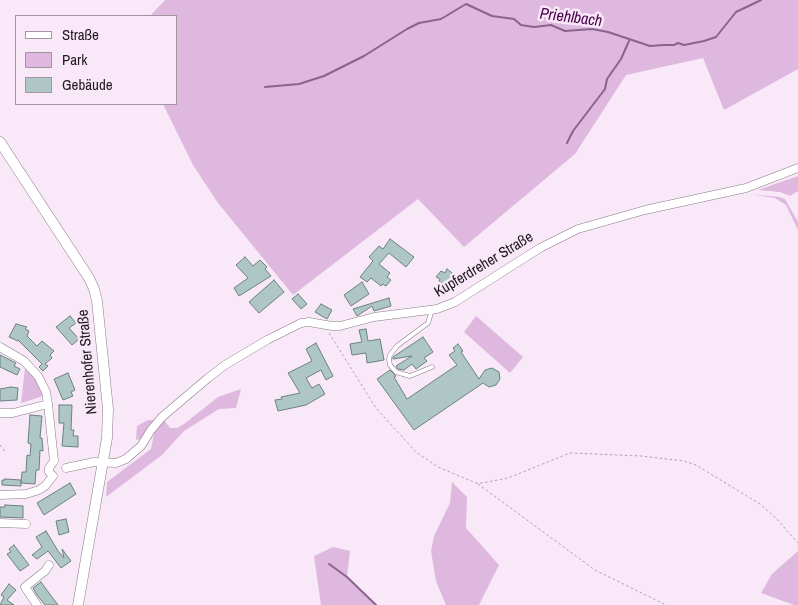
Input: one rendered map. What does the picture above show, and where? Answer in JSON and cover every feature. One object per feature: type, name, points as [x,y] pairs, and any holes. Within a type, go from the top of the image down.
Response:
[{"type":"street","name":"Nierenhofer Straße","points":[[0,142],[89,278],[94,289],[101,327],[108,409],[107,438],[78,605]]},
{"type":"street","name":"Kupferdreher Straße","points":[[66,468],[94,462],[116,463],[135,452],[162,417],[225,365],[267,340],[301,323],[309,322],[340,326],[390,314],[432,310],[455,302],[525,256],[578,229],[645,210],[742,189],[798,168]]},
{"type":"street","points":[[0,347],[24,361],[38,376],[46,392],[54,461],[49,468],[49,472],[53,476]]},
{"type":"street","points":[[0,414],[13,413],[48,404]]},
{"type":"street","points":[[0,495],[26,494],[39,490],[53,476],[62,475],[66,468],[62,461],[54,461]]},
{"type":"street","points":[[0,523],[26,524]]},
{"type":"street","points":[[37,605],[25,587],[45,571],[49,565]]},
{"type":"lane","points":[[432,310],[428,323],[397,346],[389,359],[390,365],[396,372],[410,376],[432,367]]},
{"type":"path","points":[[327,325],[328,332],[337,348],[371,402],[416,452],[430,463],[476,483],[595,570],[666,605]]},
{"type":"path","points":[[0,444],[4,454]]},
{"type":"path","points":[[476,483],[508,478],[570,453],[641,456],[684,461],[696,465],[760,504],[775,516],[798,543]]},
{"type":"green space","points":[[165,0],[798,0],[798,69],[724,110],[703,58],[626,75],[575,154],[464,247],[418,199],[293,295],[218,203],[193,165],[163,105],[178,105],[178,15],[151,15]]},
{"type":"green space","points":[[798,176],[798,191],[790,196],[780,192],[758,190]]},
{"type":"green space","points":[[750,194],[785,199],[798,222],[798,230],[786,205],[775,198]]},
{"type":"green space","points":[[476,316],[523,357],[510,373],[464,332]]},
{"type":"green space","points":[[25,368],[36,378],[43,396],[21,403]]},
{"type":"green space","points":[[241,389],[236,408],[219,409],[184,431],[162,455],[106,497],[107,482],[151,449],[154,434],[136,440],[137,426],[148,420],[164,420],[170,428],[177,428],[218,397]]},
{"type":"green space","points":[[452,482],[467,497],[466,528],[499,565],[479,605],[446,605],[436,581],[431,551],[434,536],[450,503]]},
{"type":"green space","points":[[333,547],[350,551],[347,577],[376,605],[321,605],[314,556]]},
{"type":"green space","points":[[798,551],[798,605],[761,593],[772,574]]},
{"type":"building","points":[[390,239],[414,257],[406,267],[389,253],[379,264],[390,273],[387,277],[391,280],[386,286],[382,284],[381,286],[371,278],[367,282],[360,277],[373,261],[369,257],[379,246],[383,249]]},
{"type":"building","points":[[245,257],[253,266],[260,260],[267,267],[265,269],[271,276],[239,296],[234,288],[248,278],[236,265]]},
{"type":"building","points":[[447,269],[460,279],[453,290],[436,277],[441,271],[445,273]]},
{"type":"building","points":[[274,280],[284,292],[259,313],[249,302]]},
{"type":"building","points":[[362,282],[369,294],[351,306],[344,295]]},
{"type":"building","points":[[298,294],[307,304],[301,309],[292,299]]},
{"type":"building","points":[[389,298],[391,306],[374,311],[372,306],[357,316],[353,309]]},
{"type":"building","points":[[321,304],[332,310],[327,319],[315,312]]},
{"type":"building","points":[[70,316],[76,323],[69,328],[79,339],[72,345],[56,327]]},
{"type":"building","points":[[16,324],[27,327],[25,329],[29,331],[27,336],[37,346],[42,341],[54,351],[50,355],[52,358],[45,364],[48,366],[43,371],[39,367],[42,364],[18,340],[9,337]]},
{"type":"building","points":[[366,329],[368,341],[380,339],[384,360],[367,363],[366,353],[352,355],[350,344],[362,342],[359,330]]},
{"type":"building","points":[[423,337],[433,352],[424,358],[427,361],[416,369],[412,364],[404,370],[398,369],[396,366],[412,356],[393,359],[393,357]]},
{"type":"building","points":[[316,343],[333,376],[326,380],[321,370],[306,378],[312,388],[319,384],[325,394],[306,405],[278,411],[275,400],[300,393],[288,373],[312,361],[306,349]]},
{"type":"building","points":[[458,344],[463,351],[461,352],[479,379],[485,370],[492,368],[499,372],[500,379],[496,385],[489,387],[483,383],[414,430],[377,379],[390,370],[396,376],[394,377],[407,399],[457,365],[449,355],[455,351],[453,348]]},
{"type":"building","points":[[0,355],[16,363],[14,366],[20,369],[17,375],[0,367]]},
{"type":"building","points":[[68,373],[75,390],[71,392],[73,396],[63,400],[54,379]]},
{"type":"building","points":[[18,388],[17,400],[0,401],[0,389]]},
{"type":"building","points":[[59,405],[72,405],[71,430],[74,430],[73,436],[78,436],[78,447],[62,446],[64,423],[59,423]]},
{"type":"building","points":[[30,415],[42,416],[40,438],[42,438],[43,451],[40,450],[39,470],[36,470],[35,484],[21,483],[22,472],[26,472],[27,455],[30,456],[31,444],[28,443]]},
{"type":"building","points":[[2,480],[21,480],[21,486],[2,485]]},
{"type":"building","points":[[70,483],[76,494],[44,515],[37,503]]},
{"type":"building","points":[[5,505],[23,506],[23,518],[0,517],[0,507],[5,507]]},
{"type":"building","points":[[66,519],[69,532],[59,535],[56,521]]},
{"type":"building","points":[[46,531],[58,551],[64,558],[62,549],[71,561],[61,568],[48,551],[37,559],[32,555],[42,547],[36,537]]},
{"type":"building","points":[[14,545],[29,565],[20,571],[7,554],[11,552],[9,549]]},
{"type":"building","points":[[41,582],[58,605],[45,605],[37,595],[33,588]]},
{"type":"building","points":[[9,584],[16,590],[7,600],[14,605],[0,605],[4,597],[1,595]]},
{"type":"waterway","name":"Priehlbach","points":[[265,87],[299,84],[324,76],[364,56],[407,29],[419,23],[441,19],[466,4],[492,16],[514,19],[521,25],[534,27],[551,25],[565,31],[592,29],[608,32],[650,46],[674,45],[678,43],[684,45],[716,37],[736,12],[761,0]]},
{"type":"waterway","points":[[567,143],[573,131],[605,89],[607,79],[621,59],[629,41]]},
{"type":"waterway","points":[[329,564],[347,577],[376,605]]}]
